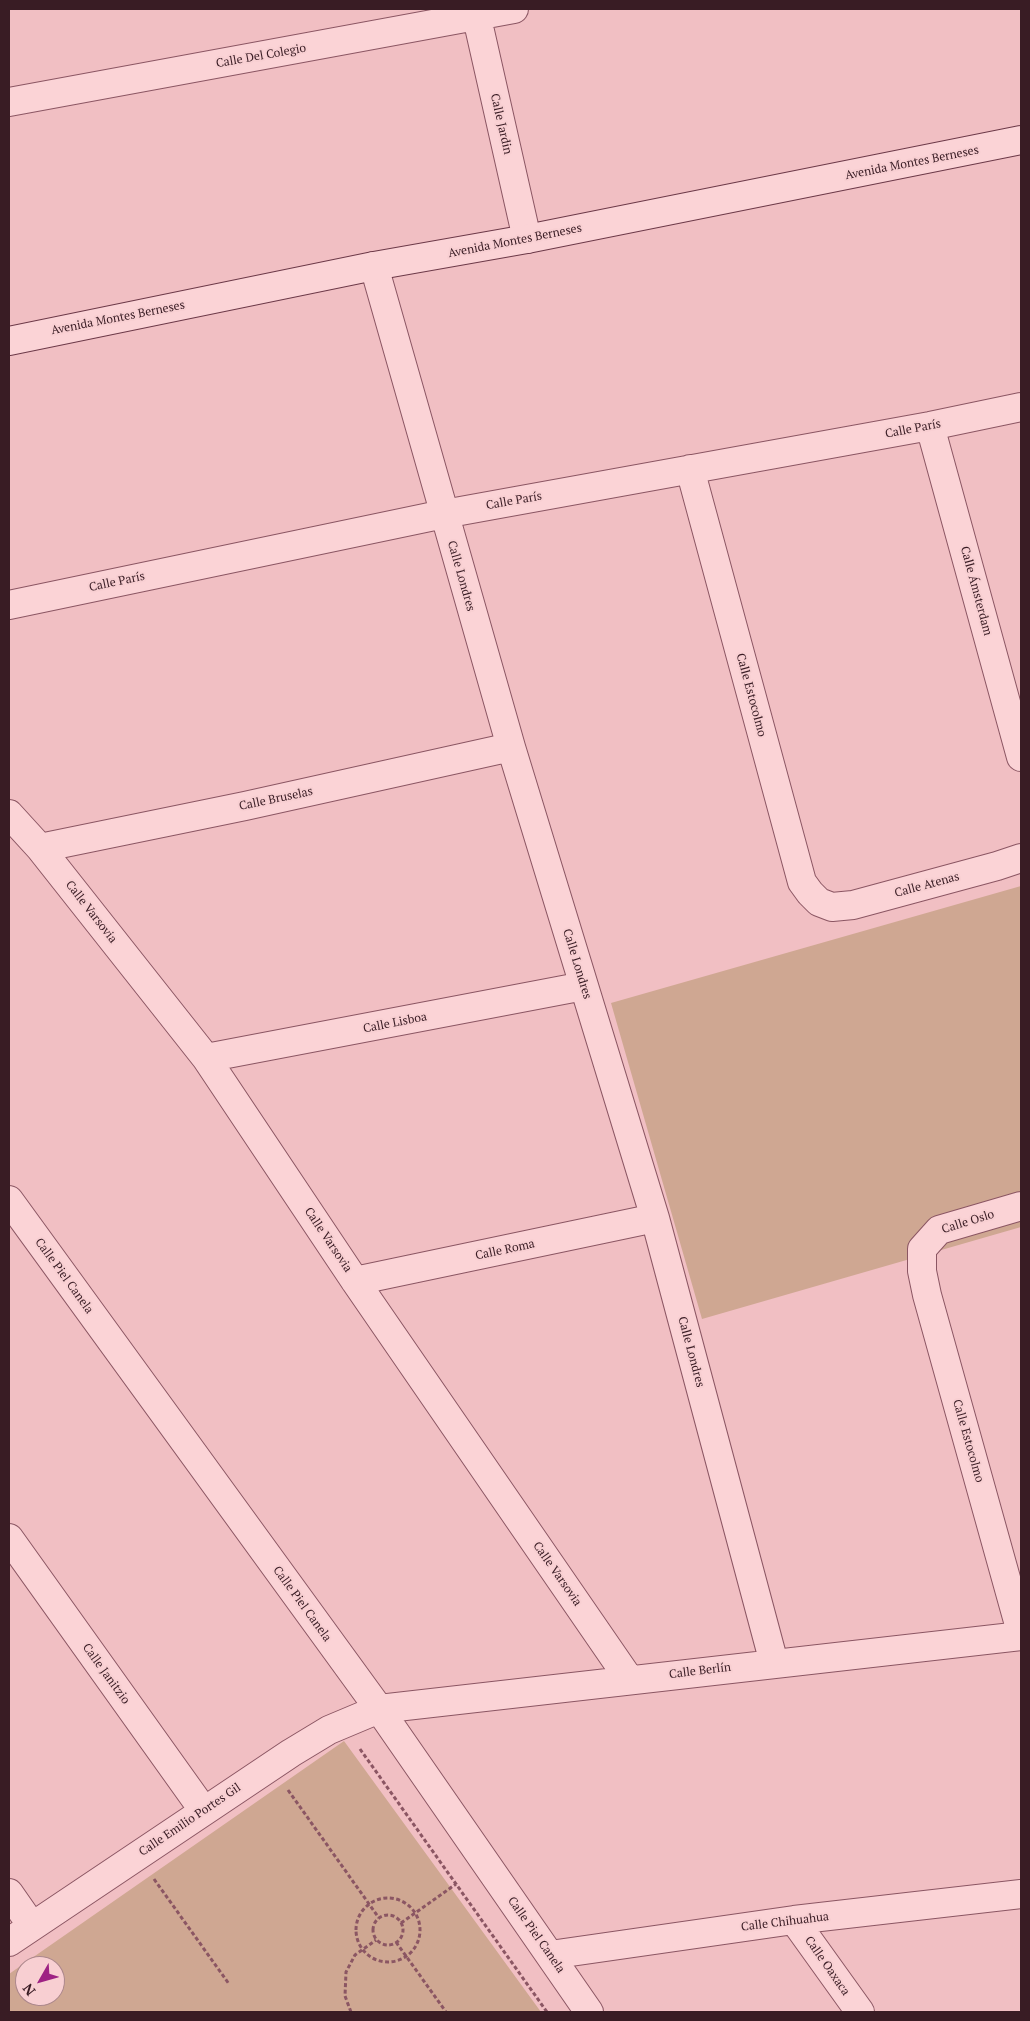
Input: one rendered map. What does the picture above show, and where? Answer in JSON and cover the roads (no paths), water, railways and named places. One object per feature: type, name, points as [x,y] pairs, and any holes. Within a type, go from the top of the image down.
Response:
[{"type":"street","name":"Calle Del Colegio","points":[[9,102],[476,13],[514,9]]},
{"type":"street","name":"Calle Jardin","points":[[476,13],[527,239]]},
{"type":"street","name":"Avenida Montes Berneses","points":[[9,340],[374,266],[527,239],[1021,140]]},
{"type":"street","name":"Calle Londres","points":[[374,266],[511,747],[655,1218],[774,1663]]},
{"type":"street","name":"Calle París","points":[[9,605],[444,514],[930,426],[1021,407]]},
{"type":"street","name":"Calle Ámsterdam","points":[[930,426],[1021,757]]},
{"type":"street","name":"Calle Estocolmo","points":[[690,469],[802,882],[819,902],[832,907]]},
{"type":"street","name":"Calle Bruselas","points":[[40,848],[511,747]]},
{"type":"street","name":"Calle Varsovia","points":[[9,814],[40,848],[206,1058],[355,1282],[629,1679]]},
{"type":"street","name":"Calle Atenas","points":[[832,907],[863,902],[1021,858]]},
{"type":"street","name":"Calle Lisboa","points":[[206,1058],[584,986]]},
{"type":"street","name":"Calle Piel Canela","points":[[9,1200],[379,1709],[589,2012]]},
{"type":"street","name":"Calle Oslo","points":[[922,1249],[932,1235],[939,1230],[1021,1206]]},
{"type":"street","name":"Calle Roma","points":[[355,1282],[655,1218]]},
{"type":"street","name":"Calle Estocolmo","points":[[922,1249],[922,1271],[927,1295],[1021,1634]]},
{"type":"street","name":"Calle Janitzio","points":[[9,1538],[204,1811]]},
{"type":"street","name":"Calle Berlín","points":[[379,1709],[1021,1634]]},
{"type":"street","name":"Calle Emilio Portes Gil","points":[[9,1942],[204,1811],[329,1730],[379,1709]]},
{"type":"street","points":[[9,1893],[32,1926]]},
{"type":"street","name":"Calle Chihuahua","points":[[550,1955],[794,1920],[1021,1894]]},
{"type":"street","name":"Calle Oaxaca","points":[[794,1920],[860,2012]]}]
